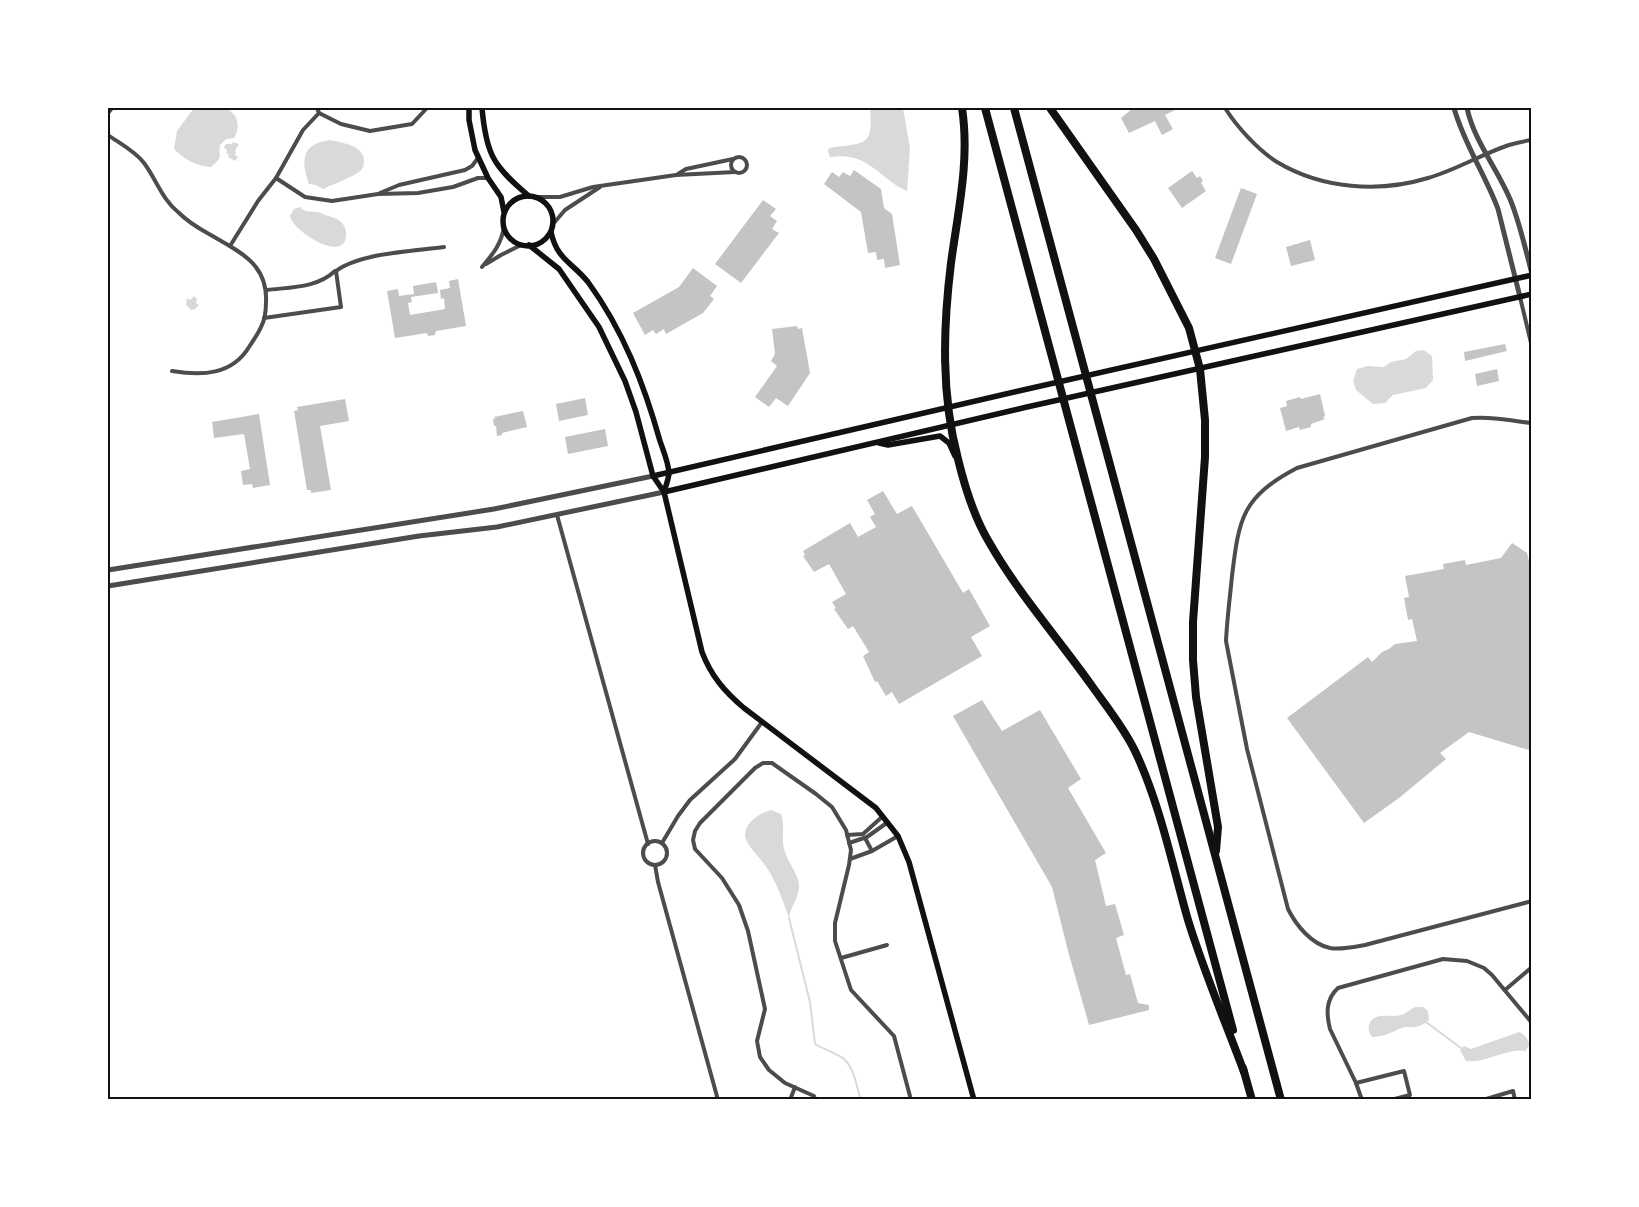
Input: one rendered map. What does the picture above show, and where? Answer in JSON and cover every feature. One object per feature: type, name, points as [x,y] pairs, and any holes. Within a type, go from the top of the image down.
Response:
[{"type":"highway","points":[[962,108],[965,166],[963,192],[951,264],[944,342],[950,425],[958,461],[970,502],[988,541],[1009,574],[1112,714],[1135,750],[1154,799],[1198,952],[1244,1072]]},
{"type":"highway","points":[[986,108],[1252,1100]]},
{"type":"highway","points":[[1014,108],[1281,1100]]},
{"type":"highway","points":[[1050,108],[1131,222],[1154,259],[1188,328],[1200,369],[1205,420],[1205,457],[1193,622],[1193,660],[1196,697],[1218,827],[1215,858]]},
{"type":"main road","points":[[469,108],[472,141],[488,178],[501,197],[504,226],[510,238],[521,245],[529,246],[542,241],[551,232]]},
{"type":"main road","points":[[482,108],[485,137],[490,152],[504,174],[529,196]]},
{"type":"main road","points":[[504,214],[513,201],[521,197],[537,197],[550,208],[553,216],[551,232],[558,253],[587,281],[622,337],[639,376],[650,405],[669,472],[664,492]]},
{"type":"main road","points":[[529,246],[559,269],[599,327],[625,381],[636,412],[653,476],[664,492],[698,638],[705,662],[712,675],[727,693],[762,722],[868,801],[883,816],[898,836],[909,862],[974,1100]]},
{"type":"main road","points":[[653,476],[1532,274]]},
{"type":"main road","points":[[664,492],[1027,407],[1532,294]]},
{"type":"main road","points":[[877,443],[888,445],[940,436],[949,443],[958,461]]},
{"type":"street","points":[[108,114],[112,108]]},
{"type":"street","points":[[318,108],[319,113]]},
{"type":"street","points":[[319,113],[341,124],[370,132],[412,124],[427,108]]},
{"type":"street","points":[[1225,108],[1244,134],[1277,162],[1308,176],[1348,186],[1376,187],[1429,178],[1509,145],[1532,140]]},
{"type":"street","points":[[1454,108],[1468,146],[1498,210],[1532,347]]},
{"type":"street","points":[[1467,108],[1486,154],[1513,205],[1532,274]]},
{"type":"street","points":[[230,246],[258,201],[276,178],[303,130],[319,113]]},
{"type":"street","points":[[108,135],[143,161],[164,196],[177,211],[255,265],[260,271],[267,290],[262,327],[243,358],[229,368],[212,372],[193,374],[172,371]]},
{"type":"street","points":[[537,197],[560,197],[580,190],[601,186],[676,175],[698,175],[725,171],[740,173],[747,168],[747,163],[742,157],[686,169],[676,175]]},
{"type":"street","points":[[378,194],[398,185],[465,170],[472,166],[478,158]]},
{"type":"street","points":[[733,159],[731,166],[735,172]]},
{"type":"street","points":[[276,178],[305,198],[320,201],[352,199],[378,194],[418,193],[453,187],[478,178],[488,178]]},
{"type":"street","points":[[553,224],[565,210],[601,186]]},
{"type":"street","points":[[504,226],[503,236],[496,251],[482,267],[521,245]]},
{"type":"street","points":[[267,290],[316,283],[350,263],[367,258],[444,247]]},
{"type":"street","points":[[264,318],[341,307],[336,271]]},
{"type":"street","points":[[1532,423],[1503,418],[1472,418],[1297,468],[1278,478],[1257,496],[1244,514],[1237,535],[1226,640],[1247,749],[1288,909],[1294,922],[1305,934],[1329,948],[1349,948],[1532,901]]},
{"type":"street","points":[[108,570],[494,509],[653,476]]},
{"type":"street","points":[[108,586],[419,536],[497,527],[664,492]]},
{"type":"street","points":[[557,515],[648,844]]},
{"type":"street","points":[[662,843],[690,800],[735,759],[762,722]]},
{"type":"street","points":[[815,1100],[814,1096],[785,1083],[768,1070],[760,1057],[757,1041],[765,1008],[764,995],[745,921],[739,905],[722,878],[695,849],[693,840],[695,830],[755,768],[763,764],[772,763],[816,794],[832,807],[846,830],[851,850],[835,923],[835,941],[851,990],[894,1036],[911,1100]]},
{"type":"street","points":[[847,836],[862,834],[883,816]]},
{"type":"street","points":[[849,842],[865,839],[888,822]]},
{"type":"street","points":[[862,834],[872,851]]},
{"type":"street","points":[[850,859],[872,851],[898,836]]},
{"type":"street","points":[[653,842],[662,843],[666,848],[666,857],[663,862],[655,865],[646,862],[644,850],[648,844],[653,842]]},
{"type":"street","points":[[655,865],[658,882],[718,1100]]},
{"type":"street","points":[[840,958],[887,945]]},
{"type":"street","points":[[1362,1100],[1327,1019],[1328,1002],[1338,988],[1442,959],[1467,961],[1484,968],[1532,1023]]},
{"type":"street","points":[[1505,990],[1532,967]]},
{"type":"street","points":[[1356,1084],[1404,1071],[1410,1095],[1391,1100]]},
{"type":"street","points":[[790,1100],[795,1087]]},
{"type":"street","points":[[1483,1100],[1513,1092],[1515,1100]]},
{"type":"shaded area","points":[[212,107],[227,109],[237,119],[238,129],[234,138],[226,139],[220,145],[220,157],[211,167],[191,161],[181,156],[174,149],[177,131],[194,108]]},
{"type":"shaded area","points":[[870,108],[903,108],[910,148],[907,191],[864,162],[843,156],[830,157],[829,148],[858,144],[867,138],[871,122]]},
{"type":"shaded area","points":[[330,140],[356,148],[363,156],[364,164],[356,174],[323,189],[309,184],[304,161],[313,145]]},
{"type":"shaded area","points":[[233,142],[239,144],[235,151],[235,155],[238,157],[235,161],[228,157],[229,155],[224,147],[226,144],[232,144]]},
{"type":"shaded area","points":[[300,207],[306,211],[320,212],[342,222],[346,233],[344,242],[338,246],[329,246],[319,243],[300,230],[290,216],[294,209]]},
{"type":"shaded area","points":[[194,296],[197,299],[196,303],[199,305],[191,310],[186,305],[187,298],[190,300]]},
{"type":"shaded area","points":[[1424,350],[1432,356],[1433,380],[1426,388],[1393,395],[1385,403],[1373,404],[1356,390],[1353,381],[1357,369],[1368,366],[1384,367],[1391,362],[1406,359],[1416,351]]},
{"type":"shaded area","points":[[771,810],[781,814],[784,847],[799,883],[796,900],[789,918],[774,880],[748,844],[745,836],[745,831],[750,823],[758,816]]},
{"type":"shaded area","points":[[1416,1007],[1423,1007],[1428,1011],[1429,1020],[1424,1024],[1403,1028],[1380,1036],[1371,1036],[1369,1027],[1374,1018],[1401,1015]]},
{"type":"shaded area","points":[[1519,1032],[1528,1041],[1529,1046],[1525,1051],[1512,1051],[1481,1060],[1466,1061],[1460,1050],[1464,1046],[1471,1049]]},
{"type":"building","points":[[1133,108],[1179,108],[1165,115],[1173,129],[1162,135],[1155,121],[1129,133],[1121,118]]},
{"type":"building","points":[[854,170],[881,189],[884,208],[892,214],[900,265],[885,268],[884,259],[877,260],[876,252],[868,253],[861,212],[824,184],[832,172],[839,177],[843,172],[850,176]]},
{"type":"building","points":[[1192,171],[1197,178],[1200,176],[1203,181],[1201,183],[1206,191],[1182,208],[1168,188]]},
{"type":"building","points":[[1241,188],[1257,194],[1231,264],[1215,258]]},
{"type":"building","points":[[763,200],[776,209],[770,216],[777,221],[772,229],[779,233],[741,283],[715,264]]},
{"type":"building","points":[[1310,240],[1315,260],[1291,266],[1286,247]]},
{"type":"building","points":[[693,268],[717,286],[710,296],[714,299],[703,313],[666,334],[664,329],[656,334],[653,330],[645,335],[633,313],[679,287]]},
{"type":"building","points":[[458,279],[466,326],[436,331],[435,335],[428,336],[427,333],[395,338],[387,291],[398,289],[399,296],[414,294],[413,286],[436,282],[438,293],[411,297],[412,302],[408,303],[410,315],[445,309],[444,298],[441,299],[440,290],[450,288],[449,281]]},
{"type":"building","points":[[797,326],[798,329],[802,328],[810,373],[788,406],[776,398],[769,407],[755,397],[777,366],[771,361],[775,354],[772,329]]},
{"type":"building","points":[[1505,344],[1507,351],[1465,361],[1464,352]]},
{"type":"building","points":[[1497,369],[1499,381],[1477,386],[1475,374]]},
{"type":"building","points":[[1320,394],[1325,416],[1323,417],[1325,419],[1311,424],[1311,427],[1300,430],[1299,427],[1286,431],[1280,408],[1287,406],[1286,401]]},
{"type":"building","points":[[585,398],[588,415],[559,421],[556,404]]},
{"type":"building","points":[[345,399],[349,421],[320,426],[331,490],[311,493],[311,490],[307,490],[294,411],[298,410],[297,407]]},
{"type":"building","points":[[523,411],[527,427],[497,436],[494,417]]},
{"type":"building","points":[[259,414],[270,485],[253,488],[252,484],[243,485],[241,471],[250,469],[244,434],[214,438],[212,422]]},
{"type":"building","points":[[605,429],[608,446],[568,454],[565,437]]},
{"type":"building","points":[[883,491],[897,514],[912,506],[963,593],[969,589],[990,626],[971,637],[982,656],[899,704],[892,692],[886,696],[877,681],[875,682],[863,656],[869,652],[853,626],[848,629],[834,609],[836,608],[832,602],[846,594],[829,564],[814,572],[803,556],[805,555],[803,551],[850,523],[858,537],[876,527],[870,517],[875,514],[867,500]]},
{"type":"building","points":[[1512,543],[1527,553],[1532,574],[1532,751],[1469,732],[1440,753],[1446,759],[1399,798],[1364,823],[1287,718],[1368,657],[1372,662],[1382,652],[1395,644],[1417,641],[1412,619],[1408,620],[1404,598],[1409,597],[1405,576],[1444,569],[1443,564],[1465,560],[1466,565],[1501,558]]},
{"type":"building","points":[[982,700],[1002,731],[1040,710],[1081,779],[1068,788],[1106,853],[1095,860],[1106,906],[1115,904],[1124,935],[1116,938],[1126,975],[1130,974],[1138,1003],[1149,1005],[1149,1010],[1089,1025],[1052,887],[953,716]]},
{"type":"waterway","points":[[789,918],[810,1002],[815,1044],[842,1057],[848,1063],[861,1100]]},
{"type":"waterway","points":[[1426,1022],[1461,1048]]}]
